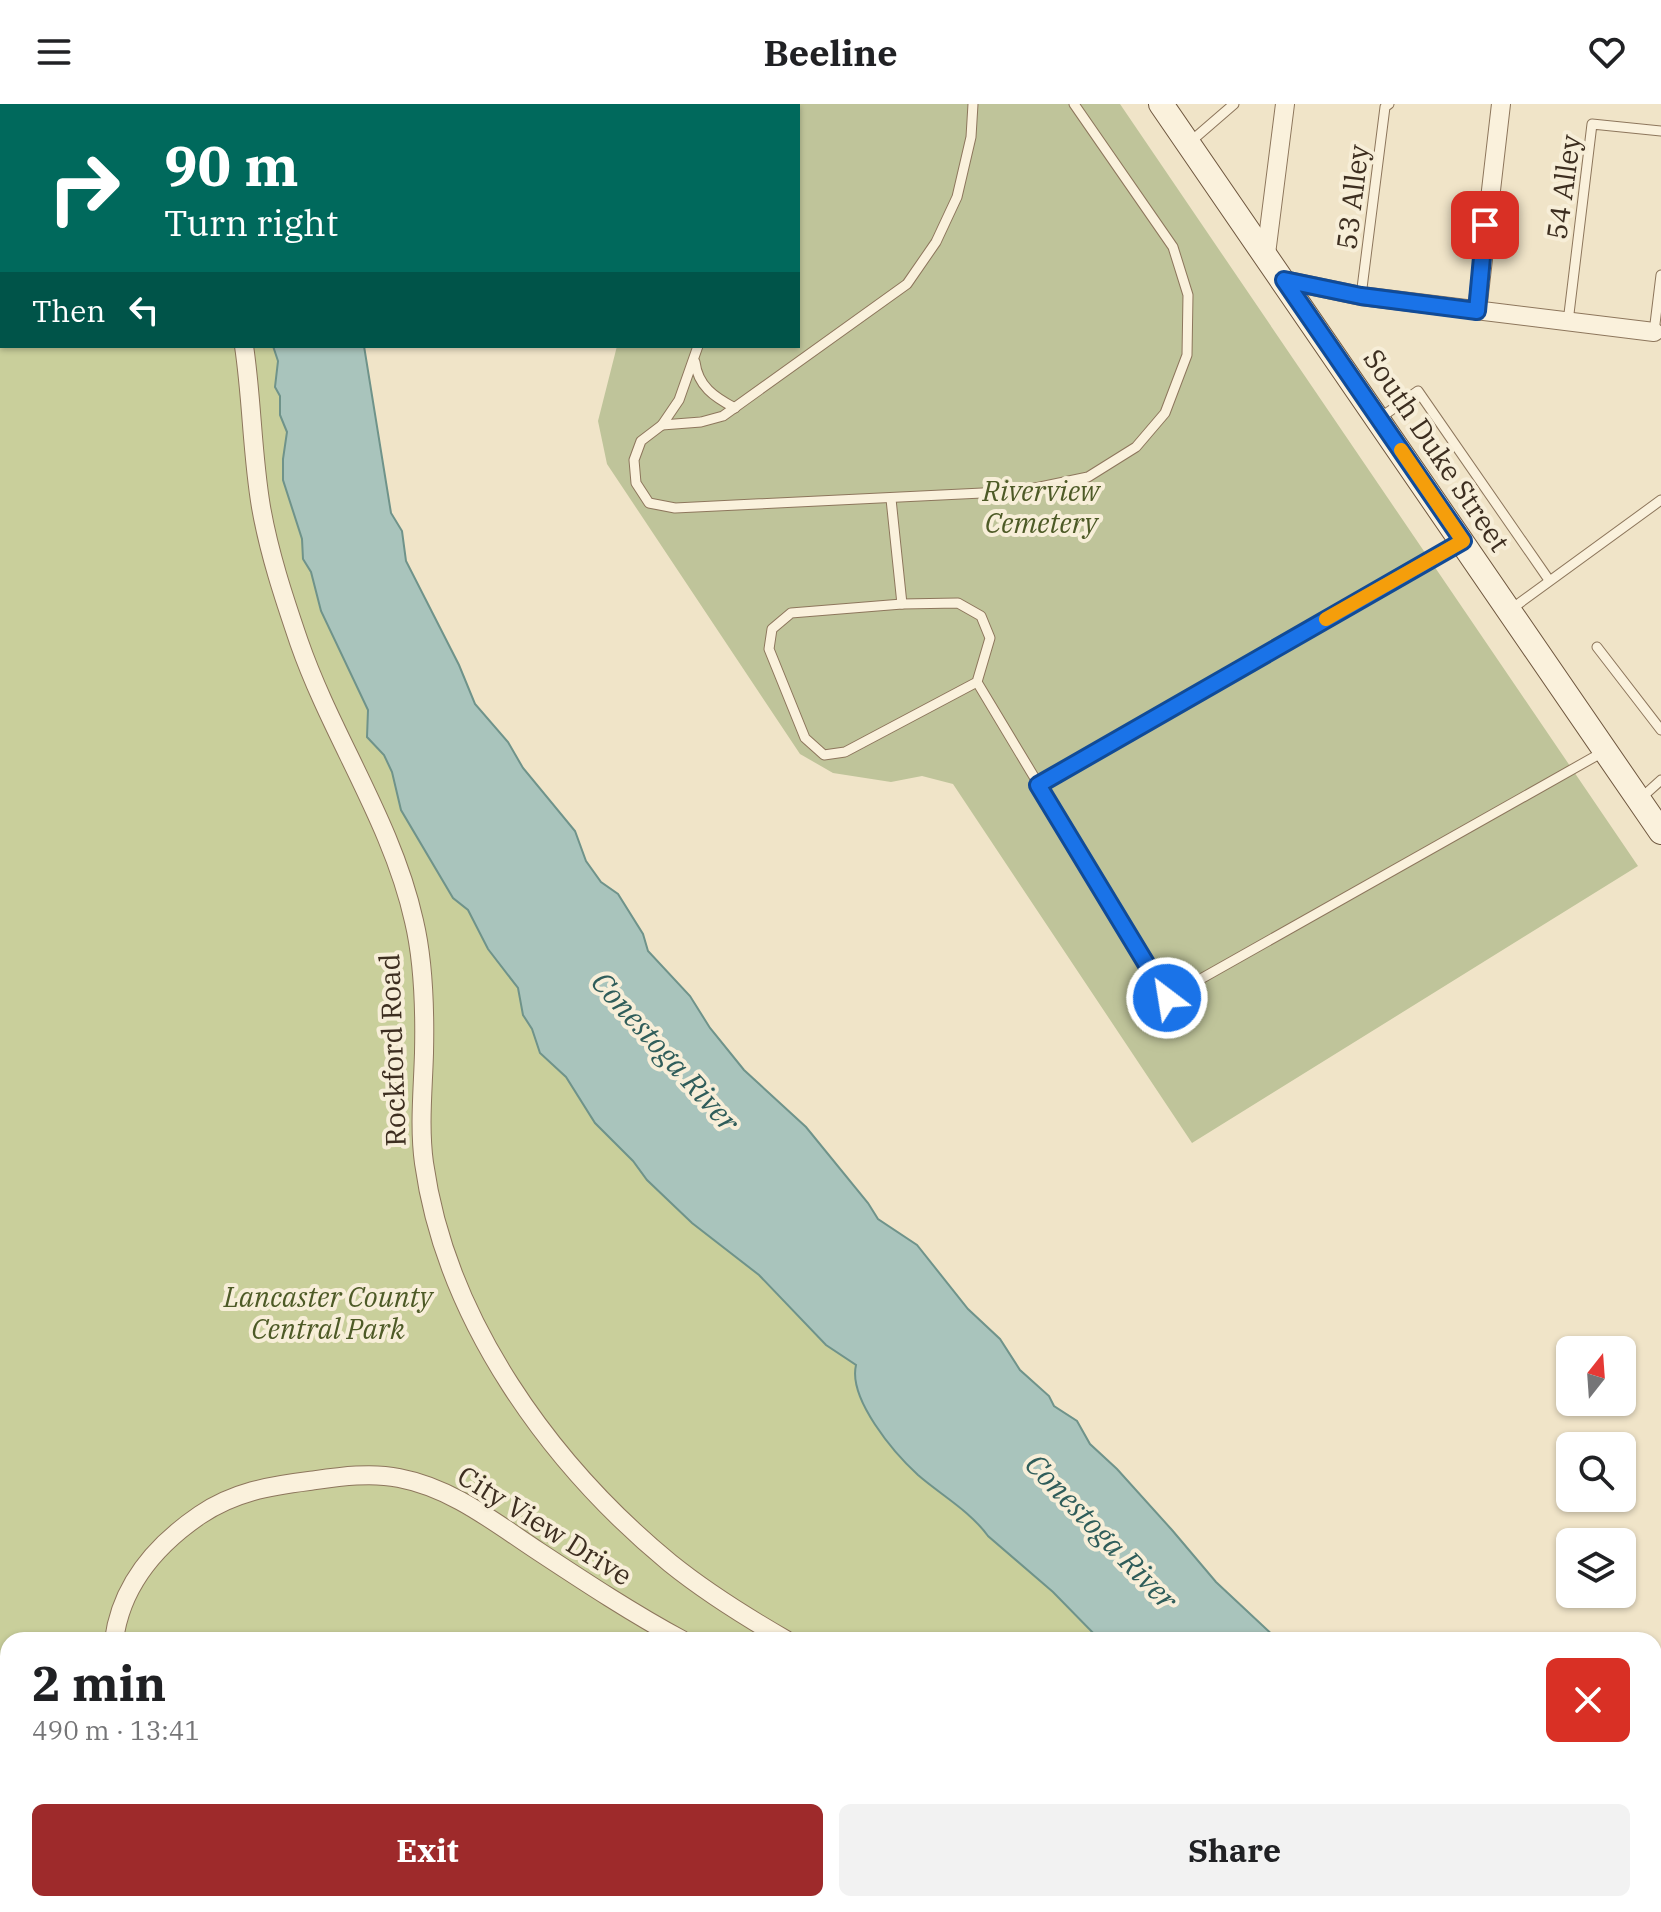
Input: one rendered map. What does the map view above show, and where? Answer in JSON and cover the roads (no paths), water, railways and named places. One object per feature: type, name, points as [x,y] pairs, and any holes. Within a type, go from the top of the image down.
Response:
[{"type":"main road","name":"South Duke Street","points":[[1161,104],[1661,832]]},
{"type":"street","points":[[1266,254],[1285,104]]},
{"type":"street","points":[[1477,311],[1501,104]]},
{"type":"street","points":[[1284,280],[1361,296],[1654,332]]},
{"type":"street","name":"Rockford Road","points":[[244,348],[261,506],[273,563],[300,647],[386,837],[414,921],[423,986],[423,1159],[432,1208],[456,1282],[471,1317],[533,1416],[595,1491],[670,1563],[773,1632]]},
{"type":"street","name":"City View Drive","points":[[115,1632],[117,1618],[130,1587],[154,1555],[205,1511],[236,1494],[270,1485],[354,1476],[403,1478],[451,1494],[630,1612],[667,1632]]},
{"type":"lane","points":[[662,425],[701,422],[723,416],[907,284],[936,242],[957,197],[971,137],[973,104]]},
{"type":"lane","points":[[697,348],[679,400],[662,425],[641,441],[634,460],[636,483],[649,503],[675,508],[1021,491],[1088,477],[1136,447],[1165,413],[1187,355],[1188,295],[1173,247],[1074,104]]},
{"type":"lane","points":[[1189,143],[1234,104]]},
{"type":"lane","name":"53 Alley","points":[[1361,296],[1385,107],[1389,104]]},
{"type":"lane","name":"54 Alley","points":[[1568,322],[1592,124],[1661,131]]},
{"type":"lane","points":[[1654,332],[1661,275]]},
{"type":"lane","points":[[694,359],[696,373],[705,388],[735,408]]},
{"type":"lane","points":[[1379,419],[1418,391],[1549,580]]},
{"type":"lane","points":[[891,499],[902,604]]},
{"type":"lane","points":[[1510,610],[1661,500]]},
{"type":"lane","points":[[1038,785],[1463,541]]},
{"type":"lane","points":[[958,603],[981,616],[990,638],[977,682],[845,752],[824,755],[805,738],[769,649],[772,629],[791,613],[958,603]]},
{"type":"lane","points":[[1597,647],[1661,730]]},
{"type":"lane","points":[[977,682],[1167,998],[1606,750]]},
{"type":"lane","points":[[1640,799],[1661,780]]},
{"type":"water","name":"Conestoga River","points":[[274,348],[364,348],[391,513],[402,531],[406,561],[459,665],[475,704],[508,742],[523,768],[575,831],[586,861],[601,882],[618,894],[643,934],[648,951],[690,996],[710,1028],[744,1070],[806,1127],[878,1219],[917,1245],[968,1309],[1000,1339],[1020,1370],[1049,1396],[1054,1406],[1077,1421],[1090,1444],[1117,1469],[1216,1582],[1269,1632],[1092,1632],[973,1519],[908,1465],[866,1409],[855,1379],[856,1365],[826,1345],[759,1275],[692,1223],[647,1180],[633,1161],[595,1123],[566,1077],[540,1053],[532,1029],[523,1015],[518,988],[488,949],[468,910],[453,898],[401,810],[392,772],[384,755],[367,737],[368,710],[321,611],[311,572],[303,559],[302,539],[283,480],[287,432],[280,415],[280,396],[275,387],[278,361]]},
{"type":"park label","name":"Riverview Cemetery","points":[[1041,506]]},
{"type":"park label","name":"Lancaster County Central Park","points":[[328,1312]]}]
